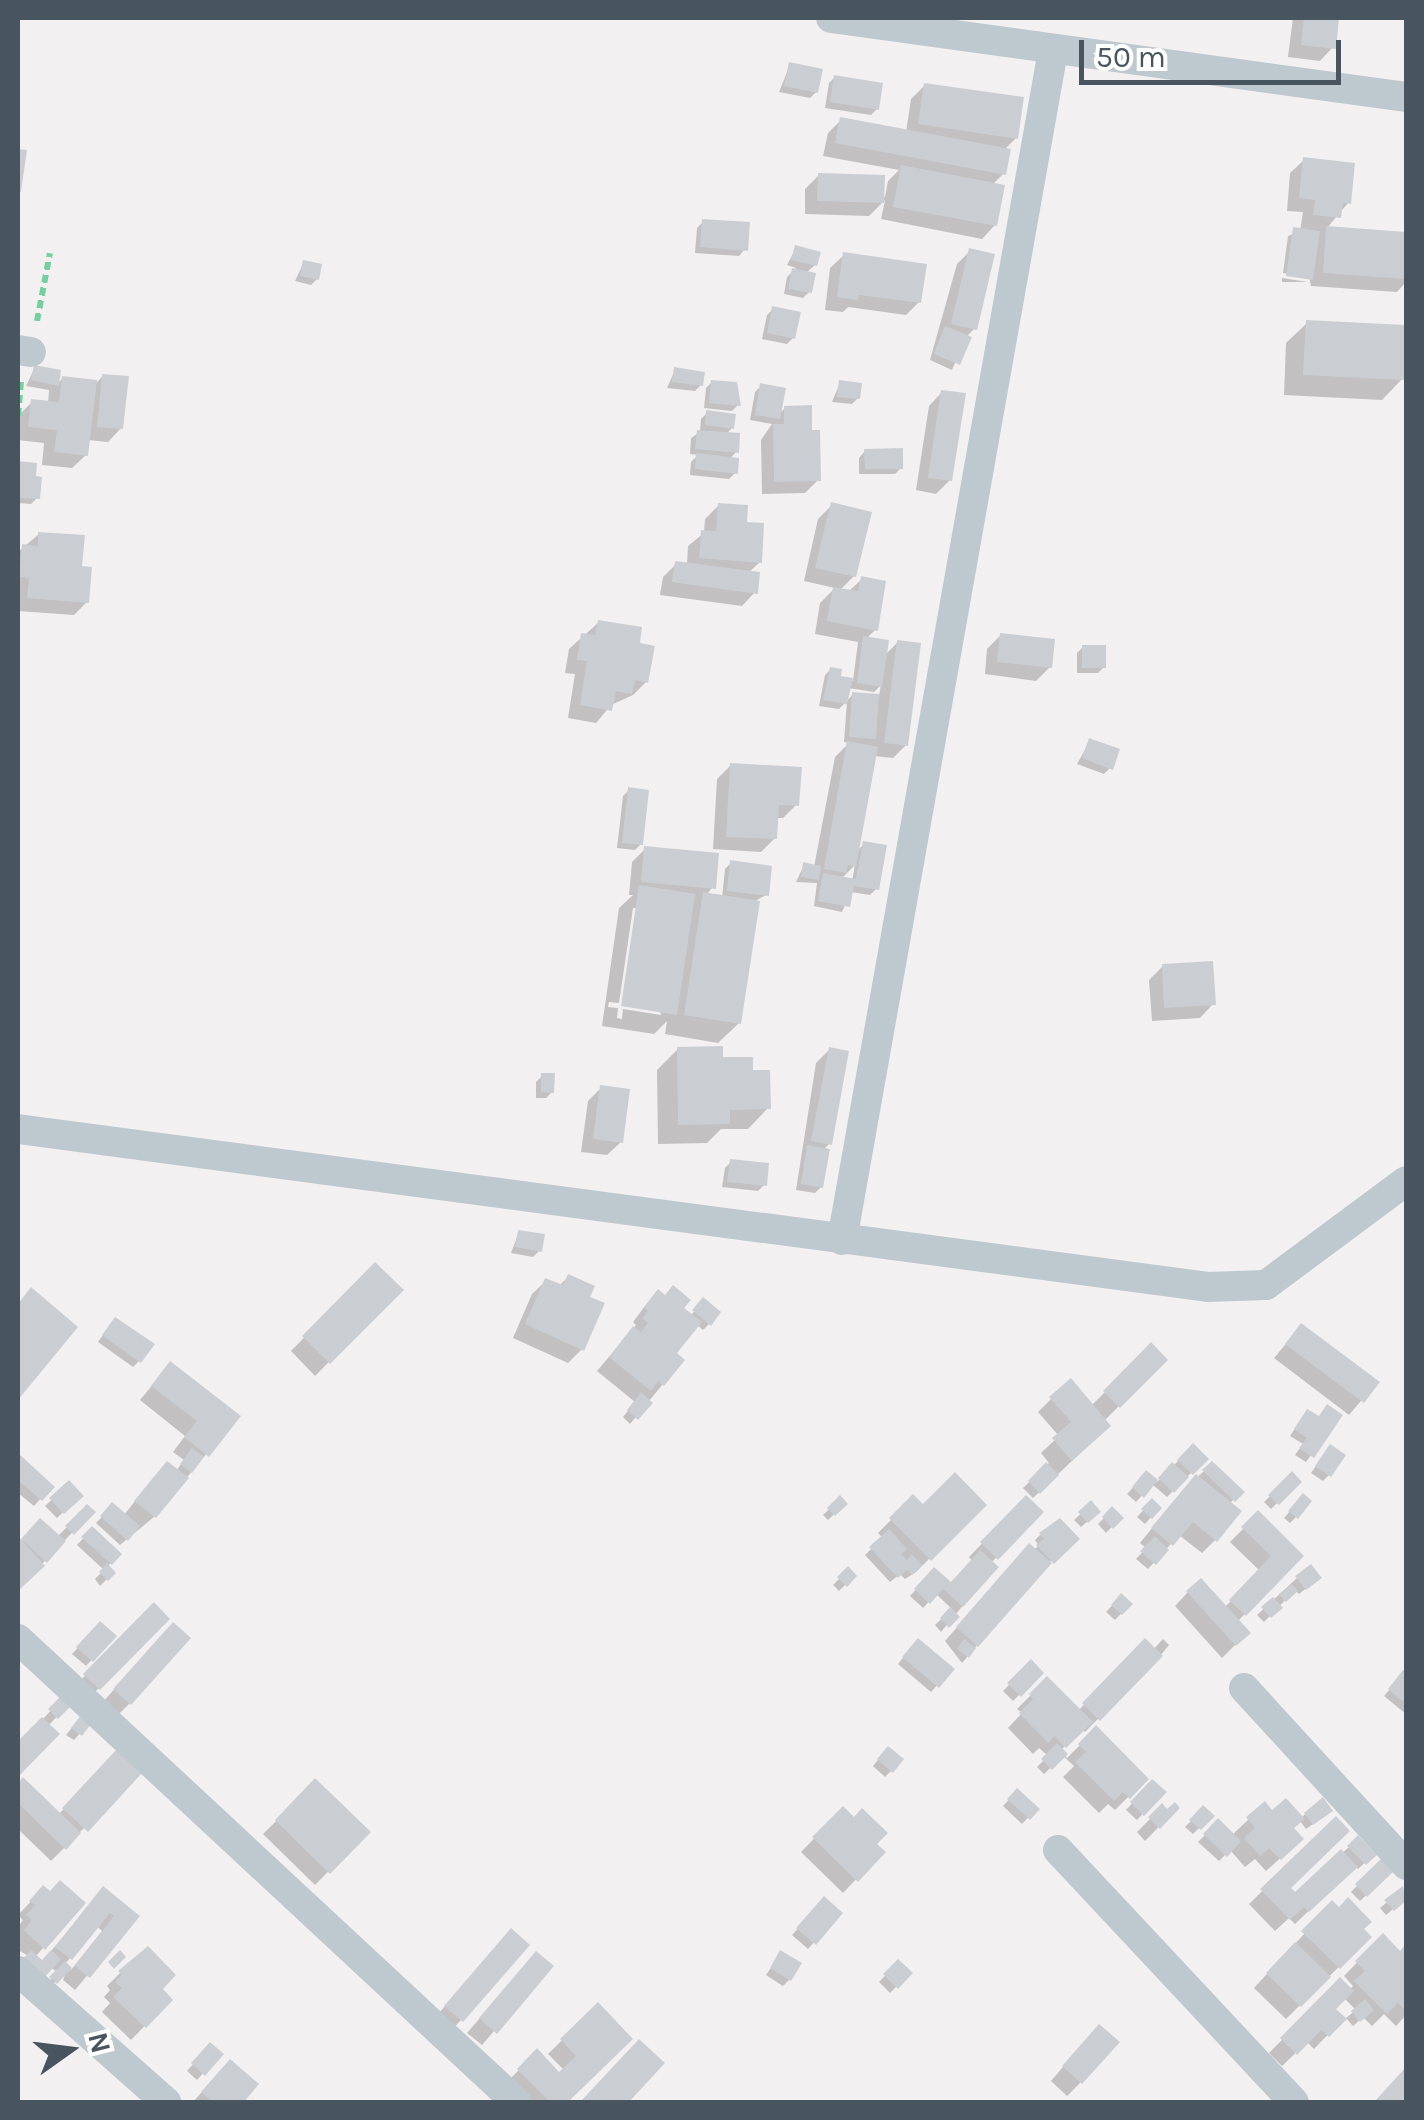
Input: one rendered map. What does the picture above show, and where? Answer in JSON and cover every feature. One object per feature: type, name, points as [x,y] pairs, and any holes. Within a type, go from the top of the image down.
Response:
[{"type":"street","points":[[831,18],[1406,97]]},
{"type":"street","points":[[842,1240],[1053,51]]},
{"type":"street","points":[[18,1129],[1208,1286],[1266,1285],[1406,1181]]},
{"type":"street","points":[[18,1639],[516,2102]]},
{"type":"street","points":[[1244,1688],[1406,1865]]},
{"type":"street","points":[[1058,1850],[1294,2102]]},
{"type":"street","points":[[18,1971],[166,2102]]},
{"type":"building","points":[[1304,18],[1339,18],[1336,49],[1301,45]]},
{"type":"building","points":[[789,62],[823,69],[818,93],[784,86]]},
{"type":"building","points":[[834,75],[883,83],[879,110],[830,102]]},
{"type":"building","points":[[924,83],[1024,97],[1018,139],[918,124]]},
{"type":"building","points":[[840,117],[1011,149],[1006,175],[835,143]]},
{"type":"building","points":[[18,149],[27,150],[21,192],[18,192]]},
{"type":"building","points":[[1303,157],[1355,163],[1351,204],[1343,203],[1341,218],[1313,215],[1315,200],[1299,198]]},
{"type":"building","points":[[901,165],[1005,185],[997,226],[893,207]]},
{"type":"building","points":[[818,173],[885,175],[884,203],[817,201]]},
{"type":"building","points":[[702,219],[750,222],[748,251],[700,247]]},
{"type":"building","points":[[1326,226],[1406,232],[1406,279],[1323,273]]},
{"type":"building","points":[[1293,227],[1320,231],[1313,280],[1286,276]]},
{"type":"building","points":[[795,245],[821,252],[817,266],[791,260]]},
{"type":"building","points":[[969,248],[995,254],[977,330],[951,324]]},
{"type":"building","points":[[843,252],[927,264],[921,303],[859,295],[858,300],[837,297]]},
{"type":"building","points":[[303,260],[322,264],[319,280],[300,276]]},
{"type":"building","points":[[792,268],[816,273],[812,293],[788,289]]},
{"type":"building","points":[[772,306],[801,312],[795,339],[767,333]]},
{"type":"building","points":[[1306,320],[1406,325],[1405,380],[1303,375]]},
{"type":"building","points":[[945,326],[972,337],[960,365],[934,354]]},
{"type":"building","points":[[34,365],[61,370],[59,386],[31,380]]},
{"type":"building","points":[[674,367],[705,372],[703,386],[672,382]]},
{"type":"building","points":[[102,374],[129,376],[123,429],[97,427]]},
{"type":"building","points":[[62,376],[97,380],[88,456],[54,452],[57,430],[28,427],[31,399],[59,402]]},
{"type":"building","points":[[711,380],[737,382],[741,406],[709,403]]},
{"type":"building","points":[[839,380],[862,383],[860,399],[837,397]]},
{"type":"building","points":[[760,383],[786,388],[780,419],[755,415]]},
{"type":"building","points":[[941,390],[966,393],[952,481],[928,478]]},
{"type":"building","points":[[812,405],[812,430],[820,430],[821,481],[774,482],[773,424],[784,424],[784,406]]},
{"type":"building","points":[[706,410],[736,414],[734,429],[705,425]]},
{"type":"building","points":[[697,430],[740,433],[739,453],[695,449]]},
{"type":"building","points":[[903,448],[903,469],[865,469],[864,449]]},
{"type":"building","points":[[696,453],[739,458],[738,474],[695,469]]},
{"type":"building","points":[[18,461],[37,463],[36,476],[42,477],[40,499],[18,498]]},
{"type":"building","points":[[831,502],[872,512],[856,577],[815,568]]},
{"type":"building","points":[[718,503],[748,505],[747,522],[764,523],[762,563],[699,558],[701,530],[716,531]]},
{"type":"building","points":[[38,532],[85,535],[82,566],[92,567],[89,603],[27,598],[29,578],[19,577],[22,544],[38,546]]},
{"type":"building","points":[[675,561],[760,572],[758,594],[672,582]]},
{"type":"building","points":[[861,576],[886,581],[878,631],[827,621],[833,587],[858,591]]},
{"type":"building","points":[[598,620],[642,627],[640,643],[655,646],[648,683],[635,680],[632,694],[616,691],[612,711],[580,705],[587,661],[577,660],[581,633],[595,635]]},
{"type":"building","points":[[1000,633],[1055,639],[1052,668],[997,662]]},
{"type":"building","points":[[863,636],[889,640],[882,687],[857,683]]},
{"type":"building","points":[[897,640],[921,643],[908,746],[884,743]]},
{"type":"building","points":[[1082,645],[1106,645],[1106,668],[1082,668]]},
{"type":"building","points":[[830,667],[842,669],[841,676],[853,678],[847,704],[823,700]]},
{"type":"building","points":[[852,692],[879,694],[876,739],[849,737]]},
{"type":"building","points":[[1089,738],[1120,749],[1113,770],[1082,758]]},
{"type":"building","points":[[847,741],[878,747],[856,867],[848,865],[846,873],[824,869]]},
{"type":"building","points":[[730,763],[802,767],[799,806],[779,805],[777,839],[726,837]]},
{"type":"building","points":[[628,787],[649,790],[643,845],[622,843]]},
{"type":"building","points":[[863,841],[887,845],[879,890],[854,886],[850,907],[818,901],[823,873],[856,879]]},
{"type":"building","points":[[644,846],[719,853],[716,889],[641,882]]},
{"type":"building","points":[[730,860],[772,866],[769,896],[727,891]]},
{"type":"building","points":[[803,862],[821,866],[819,880],[801,877]]},
{"type":"building","points":[[639,885],[695,894],[677,1015],[621,1006]]},
{"type":"building","points":[[703,892],[760,901],[741,1024],[684,1015]]},
{"type":"building","points":[[1213,961],[1216,1005],[1164,1008],[1162,964]]},
{"type":"building","points":[[723,1046],[723,1057],[753,1057],[753,1070],[770,1070],[771,1109],[730,1110],[730,1124],[678,1125],[677,1047]]},
{"type":"building","points":[[829,1047],[849,1051],[832,1145],[811,1141]]},
{"type":"building","points":[[541,1073],[555,1073],[554,1093],[541,1092]]},
{"type":"building","points":[[600,1085],[630,1089],[623,1143],[593,1139]]},
{"type":"building","points":[[807,1145],[830,1149],[823,1188],[801,1184]]},
{"type":"building","points":[[730,1159],[769,1163],[767,1186],[727,1182]]},
{"type":"building","points":[[518,1230],[545,1234],[542,1252],[515,1247]]},
{"type":"building","points":[[375,1262],[404,1290],[330,1364],[302,1336]]},
{"type":"building","points":[[568,1274],[595,1286],[590,1297],[605,1303],[584,1351],[525,1324],[545,1278],[563,1285]]},
{"type":"building","points":[[673,1285],[691,1300],[684,1308],[702,1322],[677,1353],[685,1360],[664,1386],[658,1381],[651,1391],[609,1357],[633,1326],[641,1332],[648,1323],[642,1318],[648,1311],[644,1307],[658,1289],[665,1295]]},
{"type":"building","points":[[31,1287],[78,1327],[18,1400],[18,1304]]},
{"type":"building","points":[[703,1297],[721,1312],[711,1326],[692,1310]]},
{"type":"building","points":[[115,1317],[155,1344],[141,1363],[102,1335]]},
{"type":"building","points":[[1301,1323],[1380,1382],[1364,1403],[1285,1344]]},
{"type":"building","points":[[1151,1342],[1168,1360],[1120,1408],[1103,1391]]},
{"type":"building","points":[[170,1361],[241,1416],[209,1457],[184,1437],[197,1421],[151,1386]]},
{"type":"building","points":[[1071,1378],[1111,1426],[1072,1461],[1052,1438],[1071,1422],[1049,1397]]},
{"type":"building","points":[[641,1392],[653,1403],[638,1420],[627,1410]]},
{"type":"building","points":[[1327,1404],[1343,1415],[1314,1458],[1299,1448],[1307,1438],[1294,1429],[1307,1409],[1319,1416]]},
{"type":"building","points":[[1193,1443],[1209,1459],[1193,1475],[1177,1460]]},
{"type":"building","points":[[1330,1444],[1346,1455],[1331,1477],[1315,1466]]},
{"type":"building","points":[[192,1448],[204,1457],[192,1473],[180,1464]]},
{"type":"building","points":[[18,1453],[55,1487],[42,1501],[18,1480]]},
{"type":"building","points":[[167,1461],[189,1478],[156,1518],[134,1501]]},
{"type":"building","points":[[1212,1461],[1245,1492],[1235,1502],[1202,1470]]},
{"type":"building","points":[[1046,1462],[1059,1475],[1040,1494],[1028,1481]]},
{"type":"building","points":[[1172,1462],[1189,1477],[1174,1493],[1158,1478]]},
{"type":"building","points":[[1146,1470],[1158,1480],[1144,1498],[1132,1487]]},
{"type":"building","points":[[1292,1471],[1302,1482],[1279,1505],[1268,1495]]},
{"type":"building","points":[[955,1472],[987,1505],[931,1561],[889,1518],[913,1494],[923,1504]]},
{"type":"building","points":[[1196,1474],[1242,1511],[1217,1542],[1193,1522],[1173,1546],[1151,1528]]},
{"type":"building","points":[[69,1480],[84,1496],[64,1514],[49,1498]]},
{"type":"building","points":[[1303,1493],[1312,1501],[1298,1519],[1288,1511]]},
{"type":"building","points":[[840,1495],[848,1504],[835,1516],[827,1508]]},
{"type":"building","points":[[1026,1495],[1044,1512],[998,1560],[980,1542]]},
{"type":"building","points":[[1152,1498],[1162,1508],[1152,1519],[1141,1509]]},
{"type":"building","points":[[1091,1500],[1101,1512],[1088,1523],[1078,1512]]},
{"type":"building","points":[[112,1502],[140,1526],[128,1541],[100,1516]]},
{"type":"building","points":[[87,1504],[96,1512],[74,1535],[65,1526]]},
{"type":"building","points":[[1112,1506],[1124,1518],[1113,1529],[1102,1517]]},
{"type":"building","points":[[1258,1510],[1304,1556],[1246,1616],[1229,1600],[1271,1556],[1241,1527]]},
{"type":"building","points":[[40,1518],[66,1541],[47,1563],[21,1539]]},
{"type":"building","points":[[1060,1518],[1080,1539],[1054,1564],[1036,1545],[1044,1539],[1039,1533]]},
{"type":"building","points":[[92,1526],[122,1554],[112,1565],[81,1537]]},
{"type":"building","points":[[889,1529],[907,1549],[901,1554],[907,1560],[912,1554],[922,1565],[912,1575],[907,1570],[898,1578],[869,1547]]},
{"type":"building","points":[[18,1536],[45,1566],[18,1591]]},
{"type":"building","points":[[1155,1536],[1169,1550],[1156,1565],[1140,1551]]},
{"type":"building","points":[[1029,1543],[1052,1563],[978,1647],[956,1627]]},
{"type":"building","points":[[980,1550],[999,1567],[963,1607],[943,1589],[930,1604],[914,1589],[934,1567],[951,1582]]},
{"type":"building","points":[[107,1563],[116,1573],[108,1581],[99,1572]]},
{"type":"building","points":[[1311,1564],[1322,1578],[1306,1590],[1295,1576]]},
{"type":"building","points":[[848,1566],[857,1576],[847,1587],[837,1577]]},
{"type":"building","points":[[1201,1578],[1251,1633],[1236,1646],[1186,1591]]},
{"type":"building","points":[[1292,1584],[1298,1591],[1286,1602],[1279,1594]]},
{"type":"building","points":[[1121,1593],[1133,1604],[1122,1615],[1111,1605]]},
{"type":"building","points":[[1273,1597],[1283,1608],[1271,1618],[1261,1607]]},
{"type":"building","points":[[154,1602],[170,1619],[100,1690],[83,1674]]},
{"type":"building","points":[[950,1607],[960,1617],[949,1628],[940,1618]]},
{"type":"building","points":[[100,1621],[117,1636],[93,1662],[76,1647]]},
{"type":"building","points":[[173,1622],[191,1638],[131,1705],[113,1689]]},
{"type":"building","points":[[918,1638],[955,1669],[939,1688],[902,1657]]},
{"type":"building","points":[[1145,1638],[1163,1656],[1100,1721],[1082,1703]]},
{"type":"building","points":[[964,1639],[976,1648],[969,1658],[957,1649]]},
{"type":"building","points":[[1031,1659],[1044,1673],[1021,1697],[1007,1683]]},
{"type":"building","points":[[1403,1670],[1406,1672],[1406,1704],[1388,1689]]},
{"type":"building","points":[[1047,1676],[1093,1722],[1066,1748],[1054,1736],[1048,1743],[1019,1713],[1033,1699],[1029,1694]]},
{"type":"building","points":[[60,1697],[70,1707],[58,1719],[48,1709]]},
{"type":"building","points":[[81,1715],[91,1724],[82,1736],[71,1728]]},
{"type":"building","points":[[42,1717],[60,1734],[18,1777],[18,1741]]},
{"type":"building","points":[[1096,1725],[1149,1779],[1130,1799],[1123,1792],[1114,1801],[1075,1762],[1086,1752],[1078,1744]]},
{"type":"building","points":[[1057,1743],[1068,1754],[1052,1770],[1041,1759]]},
{"type":"building","points":[[888,1746],[904,1759],[893,1773],[877,1759]]},
{"type":"building","points":[[117,1749],[142,1773],[88,1832],[62,1808]]},
{"type":"building","points":[[23,1777],[81,1833],[66,1850],[18,1803],[18,1783]]},
{"type":"building","points":[[315,1778],[371,1832],[330,1874],[275,1820]]},
{"type":"building","points":[[1152,1779],[1167,1792],[1144,1816],[1130,1802]]},
{"type":"building","points":[[1017,1788],[1040,1809],[1030,1820],[1007,1799]]},
{"type":"building","points":[[1323,1797],[1333,1811],[1313,1825],[1304,1813]]},
{"type":"building","points":[[1286,1798],[1305,1819],[1294,1828],[1304,1839],[1281,1860],[1269,1848],[1260,1856],[1244,1838],[1255,1828],[1246,1817],[1265,1801],[1272,1810]]},
{"type":"building","points":[[1175,1802],[1180,1808],[1160,1829],[1148,1817],[1162,1803],[1167,1809]]},
{"type":"building","points":[[1203,1805],[1215,1816],[1201,1830],[1189,1820]]},
{"type":"building","points":[[843,1806],[854,1817],[862,1808],[888,1833],[877,1844],[886,1852],[858,1882],[812,1837]]},
{"type":"building","points":[[1336,1816],[1350,1831],[1291,1888],[1295,1892],[1341,1849],[1358,1867],[1309,1912],[1304,1907],[1290,1920],[1260,1889]]},
{"type":"building","points":[[1218,1818],[1241,1841],[1227,1857],[1203,1834]]},
{"type":"building","points":[[1358,1835],[1377,1855],[1366,1865],[1347,1846]]},
{"type":"building","points":[[1382,1858],[1394,1871],[1367,1897],[1355,1884]]},
{"type":"building","points":[[60,1880],[86,1903],[45,1950],[24,1930],[32,1920],[26,1915],[35,1905],[29,1901],[43,1885],[50,1891]]},
{"type":"building","points":[[103,1886],[140,1916],[90,1978],[75,1966],[114,1916],[110,1913],[72,1960],[55,1947]]},
{"type":"building","points":[[1403,1886],[1406,1901],[1394,1911],[1384,1900]]},
{"type":"building","points":[[824,1896],[843,1913],[816,1945],[796,1928]]},
{"type":"building","points":[[1348,1897],[1372,1922],[1364,1929],[1372,1937],[1340,1969],[1301,1931],[1332,1900],[1339,1907]]},
{"type":"building","points":[[511,1928],[530,1945],[463,2022],[444,2006]]},
{"type":"building","points":[[1383,1933],[1400,1951],[1406,1944],[1406,2011],[1398,2003],[1387,2014],[1354,1981],[1365,1971],[1355,1961]]},
{"type":"building","points":[[1295,1942],[1331,1977],[1301,2007],[1266,1973]]},
{"type":"building","points":[[148,1946],[176,1975],[163,1989],[173,2000],[146,2028],[113,1997],[122,1988],[115,1982],[122,1975],[118,1971]]},
{"type":"building","points":[[31,1950],[42,1960],[51,1950],[61,1959],[43,1979],[23,1959]]},
{"type":"building","points":[[120,1950],[126,1957],[114,1969],[108,1962]]},
{"type":"building","points":[[780,1950],[802,1963],[791,1981],[770,1968]]},
{"type":"building","points":[[536,1951],[554,1966],[497,2034],[479,2018]]},
{"type":"building","points":[[898,1959],[913,1973],[898,1989],[883,1974]]},
{"type":"building","points":[[65,1961],[72,1968],[57,1984],[49,1977]]},
{"type":"building","points":[[1340,1977],[1354,1991],[1336,2009],[1347,2019],[1329,2037],[1321,2030],[1297,2055],[1280,2038]]},
{"type":"building","points":[[1365,1999],[1374,2010],[1360,2022],[1351,2011]]},
{"type":"building","points":[[598,2002],[633,2039],[568,2102],[550,2102],[517,2069],[537,2048],[559,2072],[576,2056],[560,2039]]},
{"type":"building","points":[[1099,2024],[1120,2042],[1082,2084],[1062,2066]]},
{"type":"building","points":[[639,2039],[665,2063],[629,2102],[580,2102]]},
{"type":"building","points":[[210,2042],[224,2054],[205,2076],[191,2063]]},
{"type":"building","points":[[230,2059],[259,2084],[244,2102],[213,2102],[201,2092]]},
{"type":"building","points":[[1406,2067],[1406,2102],[1374,2102]]}]
